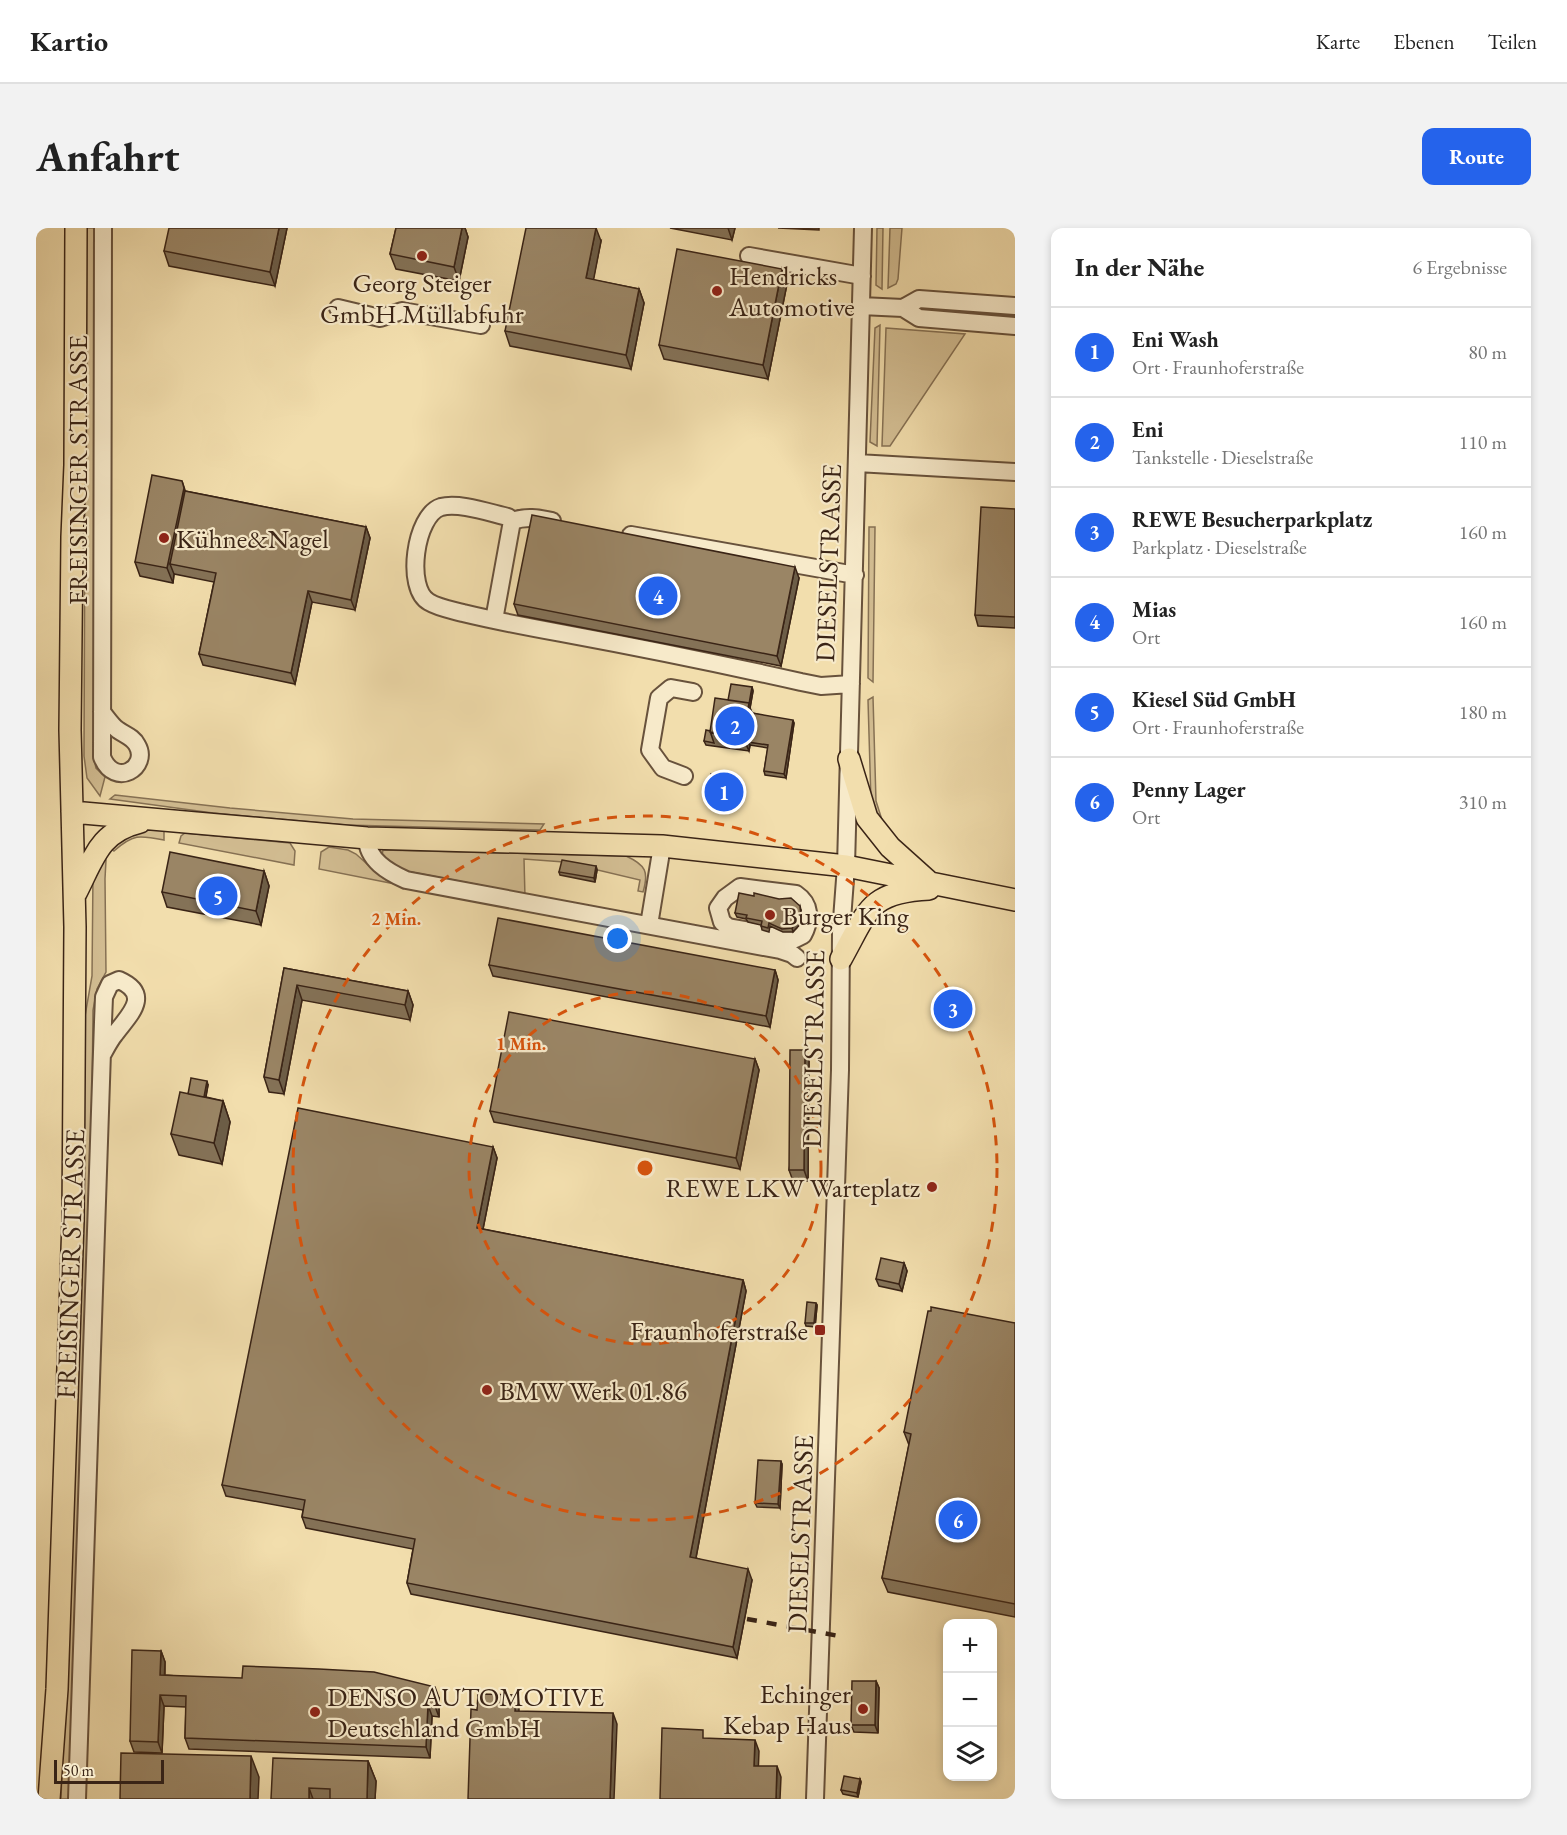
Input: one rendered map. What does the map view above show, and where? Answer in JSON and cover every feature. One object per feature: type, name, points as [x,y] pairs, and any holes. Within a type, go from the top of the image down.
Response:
[{"type":"main road","points":[[49,1799],[57,1689],[73,1221],[76,1046],[75,896],[70,730],[75,465],[76,228]]},
{"type":"main road","points":[[849,759],[867,818],[890,847],[930,883]]},
{"type":"main road","points":[[72,812],[367,838],[662,846],[846,866],[1015,900]]},
{"type":"main road","points":[[75,896],[100,846],[112,832],[150,820]]},
{"type":"main road","points":[[841,958],[867,910],[874,903],[890,895],[915,890],[956,888]]},
{"type":"street","name":"FREISINGER STRASSE","points":[[102,712],[103,228]]},
{"type":"street","name":"DIESELSTRASSE","points":[[815,1799],[833,1326],[841,958],[855,575],[863,228]]},
{"type":"street","points":[[748,256],[862,276]]},
{"type":"street","points":[[903,308],[919,299],[1015,306]]},
{"type":"street","points":[[861,306],[903,308],[919,318],[1015,326]]},
{"type":"street","points":[[338,308],[380,318],[402,311],[481,325]]},
{"type":"street","points":[[856,463],[1015,472]]},
{"type":"street","points":[[512,521],[508,517],[453,505],[439,507],[426,520],[419,534],[417,588],[427,602],[494,620],[669,653],[821,686],[851,684]]},
{"type":"street","points":[[512,521],[534,518],[569,524]]},
{"type":"street","points":[[494,620],[512,521]]},
{"type":"street","points":[[615,532],[855,575]]},
{"type":"street","points":[[684,776],[663,768],[650,750],[659,698],[671,688],[693,692]]},
{"type":"street","points":[[367,838],[367,848],[380,865],[406,880],[780,950],[797,958]]},
{"type":"street","points":[[649,925],[662,846]]},
{"type":"street","points":[[740,887],[796,894],[808,906],[808,926],[803,935],[795,939],[728,927],[722,922],[718,908],[724,898],[740,887]]},
{"type":"street","name":"FREISINGER STRASSE","points":[[77,1799],[102,1055]]},
{"type":"shaded area","points":[[86,228],[95,228],[94,759],[96,768],[105,777],[100,796],[87,778],[84,756]]},
{"type":"shaded area","points":[[877,228],[883,228],[882,289],[876,285]]},
{"type":"shaded area","points":[[890,228],[902,228],[898,279],[896,284],[888,288]]},
{"type":"shaded area","points":[[880,325],[877,446],[870,442],[875,328]]},
{"type":"shaded area","points":[[886,328],[965,334],[890,446],[882,446]]},
{"type":"shaded area","points":[[869,527],[875,527],[873,682],[868,678]]},
{"type":"shaded area","points":[[873,697],[876,801],[883,823],[880,826],[871,802],[868,700]]},
{"type":"shaded area","points":[[115,795],[353,819],[544,824],[540,830],[346,825],[213,813],[110,799]]},
{"type":"shaded area","points":[[138,828],[164,830],[164,840],[137,837],[126,841],[114,851],[107,846]]},
{"type":"shaded area","points":[[185,833],[290,843],[295,851],[294,865],[179,843],[181,836]]},
{"type":"shaded area","points":[[329,847],[348,850],[356,854],[378,874],[400,885],[319,869],[321,852]]},
{"type":"shaded area","points":[[383,850],[626,856],[642,866],[646,879],[643,892],[638,891],[640,880],[564,862],[524,859],[525,897],[480,885],[406,871],[382,855]]},
{"type":"shaded area","points":[[100,854],[106,860],[106,972],[97,989],[93,1010],[91,1196],[69,1799],[61,1799],[81,1039],[92,976],[93,874]]},
{"type":"building","points":[[169,228],[279,228],[270,272],[164,251]]},
{"type":"building","points":[[396,228],[462,228],[454,267],[390,254]]},
{"type":"building","points":[[526,228],[596,228],[586,278],[639,289],[626,355],[505,331]]},
{"type":"building","points":[[677,249],[782,269],[763,365],[659,345]]},
{"type":"building","name":"Kühne&Nagel","points":[[152,475],[182,481],[184,488],[167,568],[135,562]]},
{"type":"building","points":[[185,491],[366,527],[351,600],[308,591],[291,673],[199,654],[216,573],[170,564]]},
{"type":"building","points":[[981,507],[1015,509],[1015,617],[975,615]]},
{"type":"building","points":[[532,515],[795,567],[777,656],[514,604]]},
{"type":"building","points":[[731,684],[752,687],[749,704],[728,700]]},
{"type":"building","points":[[715,698],[749,703],[743,737],[710,732]]},
{"type":"building","points":[[752,713],[793,720],[784,774],[764,771],[768,745],[748,742]]},
{"type":"building","points":[[706,730],[710,731],[714,743],[704,741]]},
{"type":"building","points":[[711,774],[736,779],[732,796],[707,791]]},
{"type":"building","points":[[170,852],[264,871],[256,911],[162,892]]},
{"type":"building","points":[[562,860],[596,866],[594,878],[559,872]]},
{"type":"building","name":"Burger King","points":[[739,893],[754,896],[754,893],[779,899],[791,898],[800,906],[801,918],[792,928],[782,929],[769,923],[768,928],[761,926],[762,921],[735,913]]},
{"type":"building","points":[[498,918],[775,970],[766,1016],[489,965]]},
{"type":"building","points":[[284,968],[408,991],[405,1005],[297,985],[279,1080],[264,1077]]},
{"type":"building","points":[[509,1012],[755,1059],[736,1158],[490,1111]]},
{"type":"building","points":[[790,1050],[805,1050],[804,1170],[789,1170]]},
{"type":"building","points":[[191,1078],[207,1081],[204,1097],[188,1094]]},
{"type":"building","points":[[180,1092],[223,1101],[214,1143],[171,1134]]},
{"type":"building","name":"BMW Werk 01.86","points":[[298,1108],[493,1147],[477,1228],[743,1280],[690,1557],[748,1569],[733,1647],[407,1583],[415,1539],[302,1517],[305,1500],[222,1485]]},
{"type":"building","points":[[881,1258],[904,1263],[899,1284],[876,1279]]},
{"type":"building","points":[[807,1302],[816,1303],[814,1323],[805,1323]]},
{"type":"building","points":[[931,1307],[1015,1323],[1015,1604],[882,1578],[911,1434],[904,1432],[928,1311],[931,1311]]},
{"type":"building","points":[[758,1460],[781,1461],[778,1504],[755,1503]]},
{"type":"building","name":"DENSO AUTOMOTIVE Deutschland GmbH","points":[[132,1650],[161,1651],[160,1675],[242,1678],[243,1666],[319,1669],[374,1672],[435,1687],[435,1706],[428,1705],[426,1747],[185,1738],[186,1696],[160,1695],[158,1742],[130,1741]]},
{"type":"building","points":[[852,1681],[876,1681],[875,1725],[851,1725]]},
{"type":"building","points":[[478,1694],[516,1695],[515,1711],[613,1713],[610,1799],[468,1799],[471,1709],[477,1710]]},
{"type":"building","points":[[662,1728],[703,1730],[703,1738],[755,1740],[754,1766],[777,1766],[776,1799],[660,1799]]},
{"type":"building","points":[[121,1753],[251,1756],[250,1799],[120,1799]]},
{"type":"building","points":[[273,1758],[368,1761],[367,1799],[330,1799],[330,1789],[309,1788],[309,1799],[271,1799]]},
{"type":"building","points":[[844,1776],[860,1779],[857,1793],[841,1790]]},
{"type":"railway","points":[[747,1619],[839,1636]]},
{"type":"place","name":"Georg Steiger GmbH Müllabfuhr","points":[[422,256]]},
{"type":"place","name":"Hendricks Automotive","points":[[717,291]]},
{"type":"place","name":"Kühne&Nagel","points":[[164,538]]},
{"type":"place","name":"Mias","points":[[658,596]]},
{"type":"place","name":"Eni","points":[[735,726]]},
{"type":"place","name":"Eni Wash","points":[[724,792]]},
{"type":"place","name":"Kiesel Süd GmbH","points":[[218,896]]},
{"type":"place","name":"Burger King","points":[[770,915]]},
{"type":"place","name":"REWE Besucherparkplatz","points":[[953,1009]]},
{"type":"place","name":"REWE LKW Warteplatz","points":[[932,1187]]},
{"type":"place","name":"Fraunhoferstraße","points":[[820,1330]]},
{"type":"place","name":"BMW Werk 01.86","points":[[487,1390]]},
{"type":"place","name":"Penny Lager","points":[[958,1520]]},
{"type":"place","name":"Echinger Kebap Haus","points":[[863,1709]]},
{"type":"place","name":"DENSO AUTOMOTIVE Deutschland GmbH","points":[[315,1712]]}]
